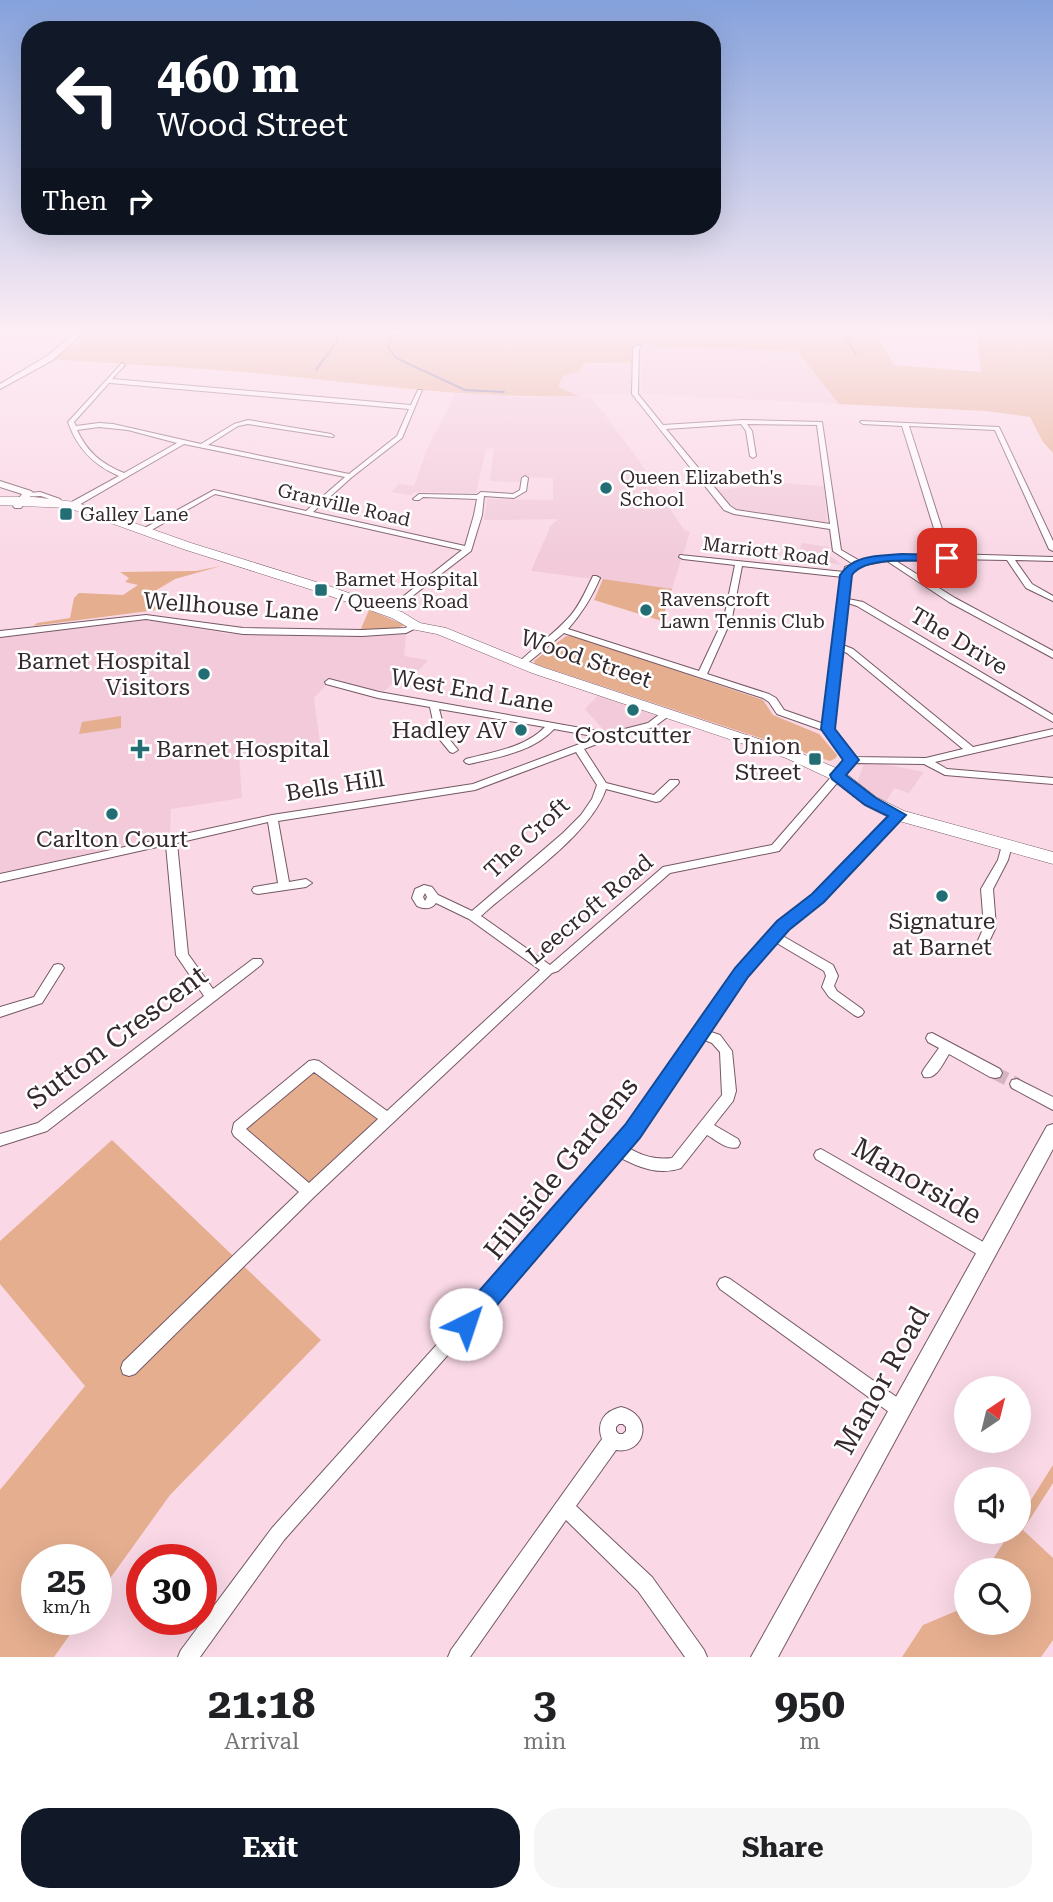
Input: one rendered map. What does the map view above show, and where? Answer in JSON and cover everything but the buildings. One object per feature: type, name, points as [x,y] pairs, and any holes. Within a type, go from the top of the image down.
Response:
[{"type":"main road","name":"Wood Street","points":[[0,503],[23,501],[64,506],[145,530],[389,612],[411,621],[416,626],[440,631],[521,664],[776,749],[837,775],[870,801],[898,815],[1053,858]]},
{"type":"street","points":[[72,426],[88,407]]},
{"type":"street","points":[[308,513],[400,437],[411,407]]},
{"type":"street","points":[[646,407],[729,510],[834,527]]},
{"type":"street","points":[[202,446],[236,425],[248,422],[331,436]]},
{"type":"street","points":[[662,427],[743,422],[820,422],[837,551],[857,564]]},
{"type":"street","points":[[743,422],[749,431],[753,456]]},
{"type":"street","points":[[863,422],[997,428],[1053,549]]},
{"type":"street","points":[[905,424],[947,558]]},
{"type":"street","points":[[72,426],[108,426],[350,476]]},
{"type":"street","points":[[72,426],[94,462],[124,475]]},
{"type":"street","points":[[64,506],[183,442]]},
{"type":"street","points":[[417,496],[518,495],[523,491],[526,478]]},
{"type":"street","points":[[0,484],[23,490],[23,501]]},
{"type":"street","name":"Granville Road","points":[[145,530],[214,492],[468,549]]},
{"type":"street","points":[[389,612],[468,549],[481,496]]},
{"type":"street","name":"Marriott Road","points":[[683,557],[846,575]]},
{"type":"street","points":[[887,558],[952,600],[1053,656]]},
{"type":"street","points":[[828,729],[848,569],[857,564],[887,558],[1053,559]]},
{"type":"street","points":[[1010,559],[1029,586],[1053,599]]},
{"type":"street","points":[[702,674],[728,618],[738,563]]},
{"type":"street","points":[[521,664],[564,630],[582,610],[596,578]]},
{"type":"street","name":"The Drive","points":[[844,600],[860,604],[1053,719]]},
{"type":"street","name":"Wellhouse Lane","points":[[0,634],[146,618],[243,631],[362,634],[406,630],[416,626]]},
{"type":"street","points":[[564,630],[770,698],[780,712],[828,729],[851,760],[926,761],[1053,732]]},
{"type":"street","points":[[839,646],[850,651],[970,750]]},
{"type":"street","name":"West End Lane","points":[[329,682],[434,705],[609,736]]},
{"type":"street","points":[[434,705],[441,734],[453,750]]},
{"type":"street","name":"Bells Hill","points":[[0,878],[272,818],[475,787],[609,736],[651,725],[667,713]]},
{"type":"street","points":[[469,761],[524,744],[547,733],[552,725]]},
{"type":"street","points":[[579,748],[602,785],[656,799],[674,782]]},
{"type":"street","name":"Leecroft Road","points":[[129,1368],[309,1192],[547,974],[548,970],[554,968],[667,870],[775,848],[851,760]]},
{"type":"street","points":[[926,761],[945,772],[1053,781]]},
{"type":"street","name":"The Croft","points":[[472,916],[547,855],[597,801],[602,785]]},
{"type":"street","name":"Hillside Gardens","points":[[188,1657],[278,1534],[618,1149],[701,1034],[741,972],[798,911],[824,893],[898,815]]},
{"type":"street","points":[[272,818],[284,886]]},
{"type":"street","points":[[171,839],[182,956],[212,997]]},
{"type":"street","points":[[982,945],[990,927],[987,889],[1007,845]]},
{"type":"street","points":[[258,890],[306,883]]},
{"type":"street","points":[[434,898],[472,916],[548,970]]},
{"type":"street","points":[[773,936],[829,968],[832,976],[828,987],[832,994],[858,1012]]},
{"type":"street","name":"Sutton Crescent","points":[[0,1140],[42,1127],[257,962]]},
{"type":"street","points":[[0,1012],[38,1000],[58,968]]},
{"type":"street","points":[[618,1149],[646,1164],[676,1164],[705,1127],[730,1091],[726,1051],[716,1039],[701,1034]]},
{"type":"street","points":[[932,1038],[995,1073]]},
{"type":"street","points":[[929,1073],[947,1046]]},
{"type":"street","points":[[309,1192],[239,1132],[239,1127],[314,1065],[388,1118]]},
{"type":"street","points":[[1017,1084],[1053,1104]]},
{"type":"street","points":[[705,1127],[733,1143]]},
{"type":"street","name":"Manor Road","points":[[764,1657],[1053,1132]]},
{"type":"street","name":"Manorside","points":[[821,1155],[898,1203],[987,1252]]},
{"type":"street","points":[[725,1284],[899,1409]]},
{"type":"street","points":[[458,1657],[613,1439]]},
{"type":"street","points":[[565,1507],[645,1584],[697,1657]]},
{"type":"shaded area","name":"Queen Elizabeth's School","points":[[449,407],[599,407],[640,462],[684,530],[690,532],[672,589],[531,571],[551,525],[559,519],[484,520],[487,499],[553,500],[553,478],[521,477],[520,482],[490,481],[494,448],[486,449],[476,493],[414,492],[411,495],[391,492],[399,484],[414,486],[428,447]]},
{"type":"shaded area","points":[[909,407],[1053,407],[1053,453],[1043,442],[1030,417],[986,411]]},
{"type":"shaded area","points":[[780,483],[824,486],[827,522],[735,509],[718,490],[761,485],[780,488]]},
{"type":"shaded area","points":[[802,543],[829,547],[830,556],[842,565],[797,558]]},
{"type":"shaded area","points":[[221,566],[175,579],[143,598],[161,605],[164,609],[33,626],[70,618],[74,598],[79,593],[123,595],[138,585],[125,582],[129,578],[120,572],[196,571]]},
{"type":"shaded area","name":"Ravenscroft Lawn Tennis Club","points":[[603,579],[672,589],[662,621],[594,600]]},
{"type":"shaded area","points":[[369,610],[405,625],[395,629],[360,631]]},
{"type":"shaded area","name":"Barnet Hospital","points":[[155,620],[229,634],[339,637],[406,634],[404,656],[428,660],[413,677],[402,675],[382,693],[330,681],[314,698],[320,743],[239,755],[242,798],[171,809],[170,836],[0,873],[0,637]]},
{"type":"shaded area","points":[[566,636],[574,636],[763,700],[773,715],[819,734],[837,755],[836,758],[830,761],[535,664],[534,661]]},
{"type":"shaded area","points":[[603,690],[667,713],[607,734],[585,709]]},
{"type":"shaded area","points":[[121,716],[121,728],[79,734],[82,722]]},
{"type":"shaded area","points":[[864,764],[883,764],[924,772],[909,793],[894,788],[885,804],[861,788],[857,782]]},
{"type":"shaded area","points":[[312,1071],[380,1117],[309,1183],[244,1129]]},
{"type":"shaded area","points":[[112,1140],[321,1340],[170,1495],[135,1544],[126,1544],[126,1556],[112,1576],[112,1544],[21,1544],[21,1635],[70,1635],[54,1657],[0,1657],[0,1490],[85,1386],[0,1284],[0,1241]]},
{"type":"shaded area","points":[[1053,1465],[1053,1483],[1031,1517],[1031,1500]]},
{"type":"shaded area","points":[[1031,1537],[1053,1558],[1053,1640],[1041,1657],[902,1657],[923,1625],[954,1612],[954,1635],[1031,1635],[1031,1558],[994,1558],[1003,1544],[1031,1544]]},
{"type":"tunnel","points":[[995,1073],[1017,1084]]},
{"type":"place","name":"Queen Elizabeth's School","points":[[606,488]]},
{"type":"place","name":"Galley Lane","points":[[66,514]]},
{"type":"place","name":"Barnet Hospital / Queens Road","points":[[321,590]]},
{"type":"place","name":"Ravenscroft Lawn Tennis Club","points":[[646,610]]},
{"type":"place","name":"Barnet Hospital Visitors","points":[[204,674]]},
{"type":"place","name":"Costcutter","points":[[633,710]]},
{"type":"place","name":"Hadley AV","points":[[521,730]]},
{"type":"place","name":"Barnet Hospital","points":[[140,749]]},
{"type":"place","name":"Union Street","points":[[815,759]]},
{"type":"place","name":"Carlton Court","points":[[112,814]]},
{"type":"place","name":"Signature at Barnet","points":[[942,896]]},
{"type":"route","points":[[466,1324],[643,1118],[741,972],[783,925],[818,898],[898,815],[879,807],[837,775],[851,760],[828,729],[846,575],[852,566],[880,558],[947,558]]}]
